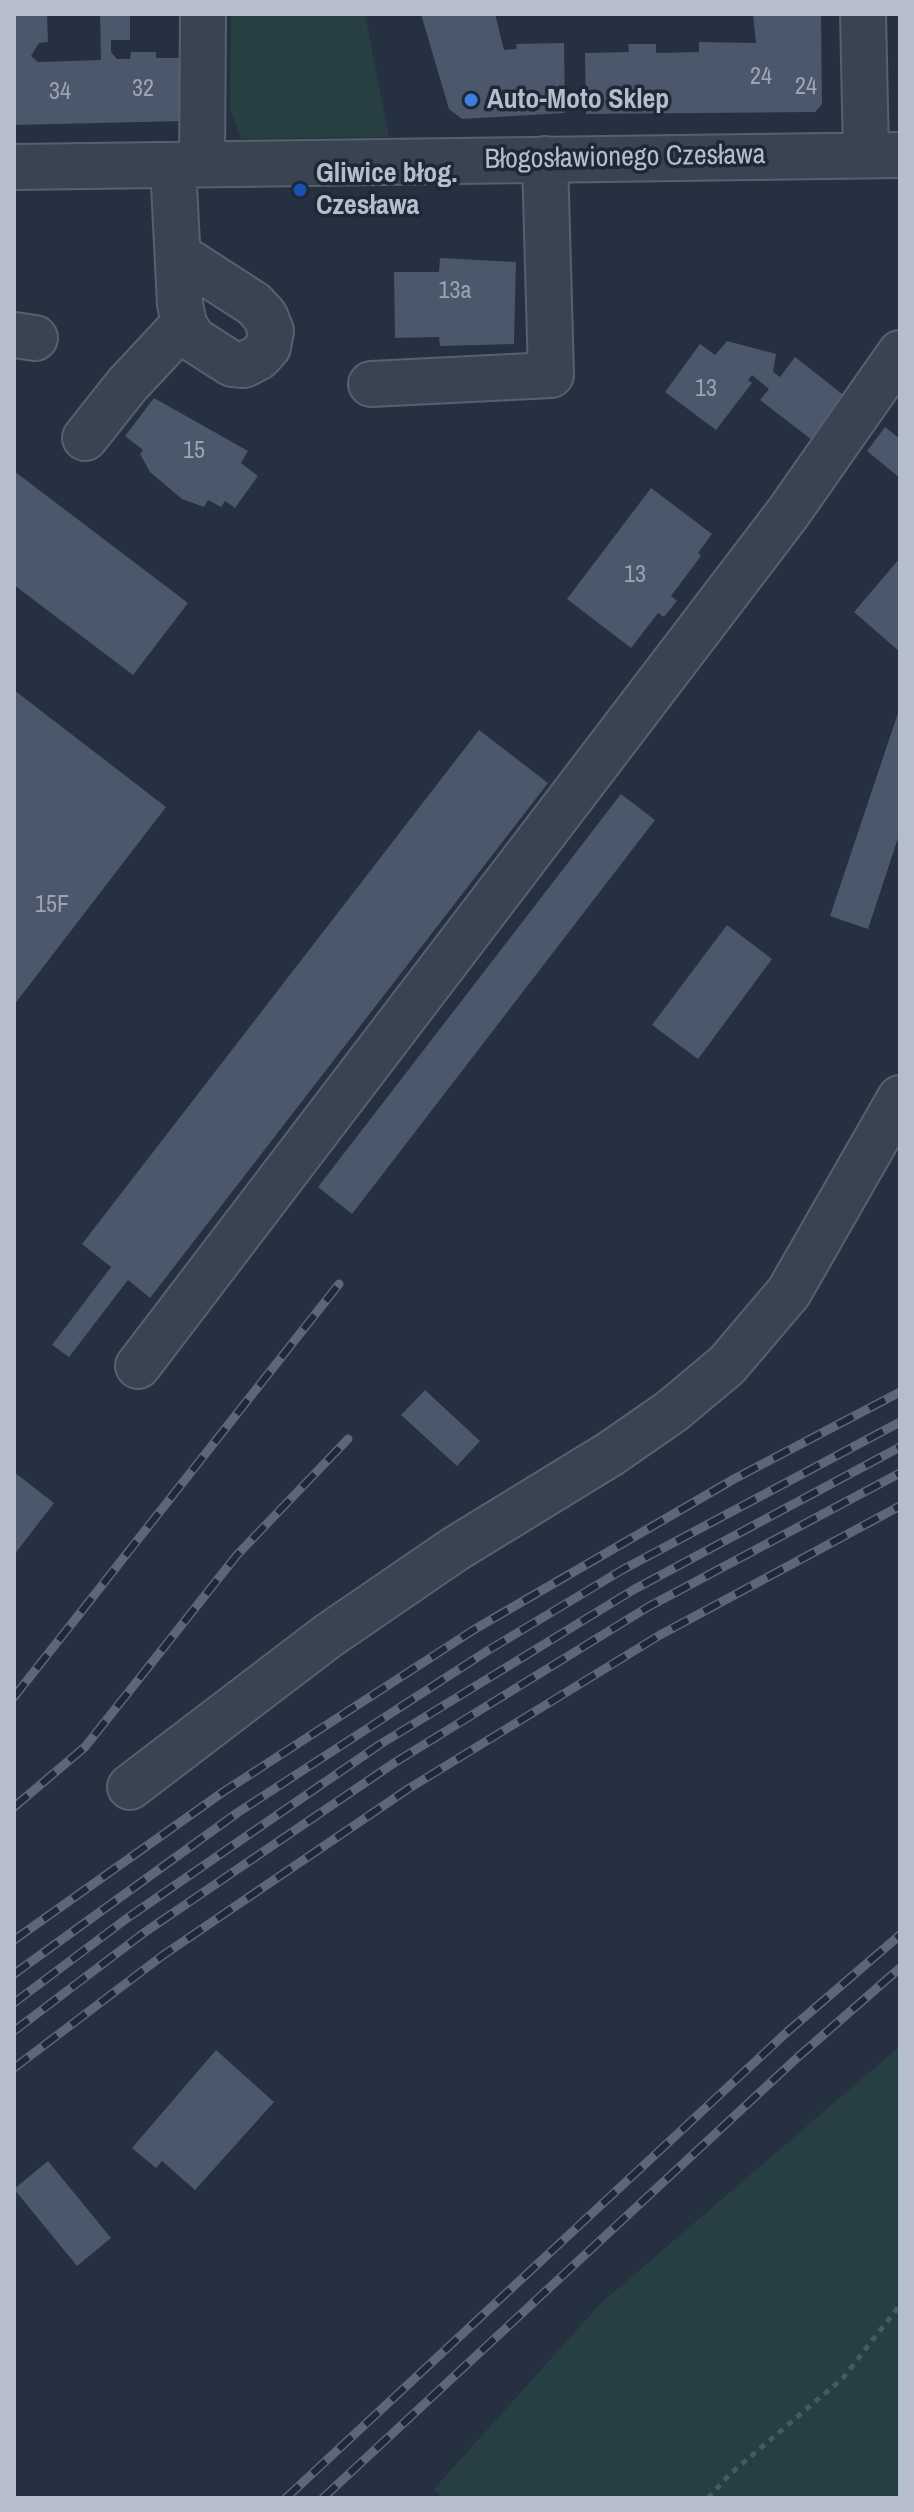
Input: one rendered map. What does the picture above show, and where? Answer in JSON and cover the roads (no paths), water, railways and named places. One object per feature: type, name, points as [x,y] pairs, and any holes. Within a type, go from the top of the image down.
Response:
[{"type":"street","points":[[178,255],[254,304],[265,316],[271,331],[268,347],[259,357],[244,365],[232,364],[205,348],[184,324],[178,255],[203,14]]},
{"type":"street","points":[[863,14],[883,154]]},
{"type":"street","name":"Błogosławionego Czesława","points":[[14,167],[883,154]]},
{"type":"street","points":[[371,384],[551,375],[545,159]]},
{"type":"street","points":[[85,438],[127,385],[184,324]]},
{"type":"street","points":[[138,1366],[788,513],[900,353]]},
{"type":"street","points":[[130,1787],[328,1636],[455,1549],[610,1454],[672,1411],[727,1365],[789,1292],[900,1098]]},
{"type":"railway","points":[[14,1697],[339,1284]]},
{"type":"railway","points":[[14,1940],[223,1792],[475,1629],[734,1479],[900,1392]]},
{"type":"railway","points":[[14,1974],[237,1813],[487,1651],[622,1570],[900,1422]]},
{"type":"railway","points":[[14,1807],[85,1747],[237,1555],[348,1439]]},
{"type":"railway","points":[[14,2003],[126,1919],[379,1745],[633,1590],[900,1447]]},
{"type":"railway","points":[[14,2031],[145,1932],[394,1763],[648,1607],[900,1473]]},
{"type":"railway","points":[[14,2068],[162,1956],[408,1789],[660,1635],[900,1506]]},
{"type":"railway","points":[[286,2498],[786,2033],[900,1935]]},
{"type":"railway","points":[[323,2498],[798,2057],[900,1968]]},
{"type":"place","name":"Auto-Moto Sklep","points":[[471,100]]},
{"type":"place","name":"Gliwice błog. Czesława","points":[[300,190]]}]
